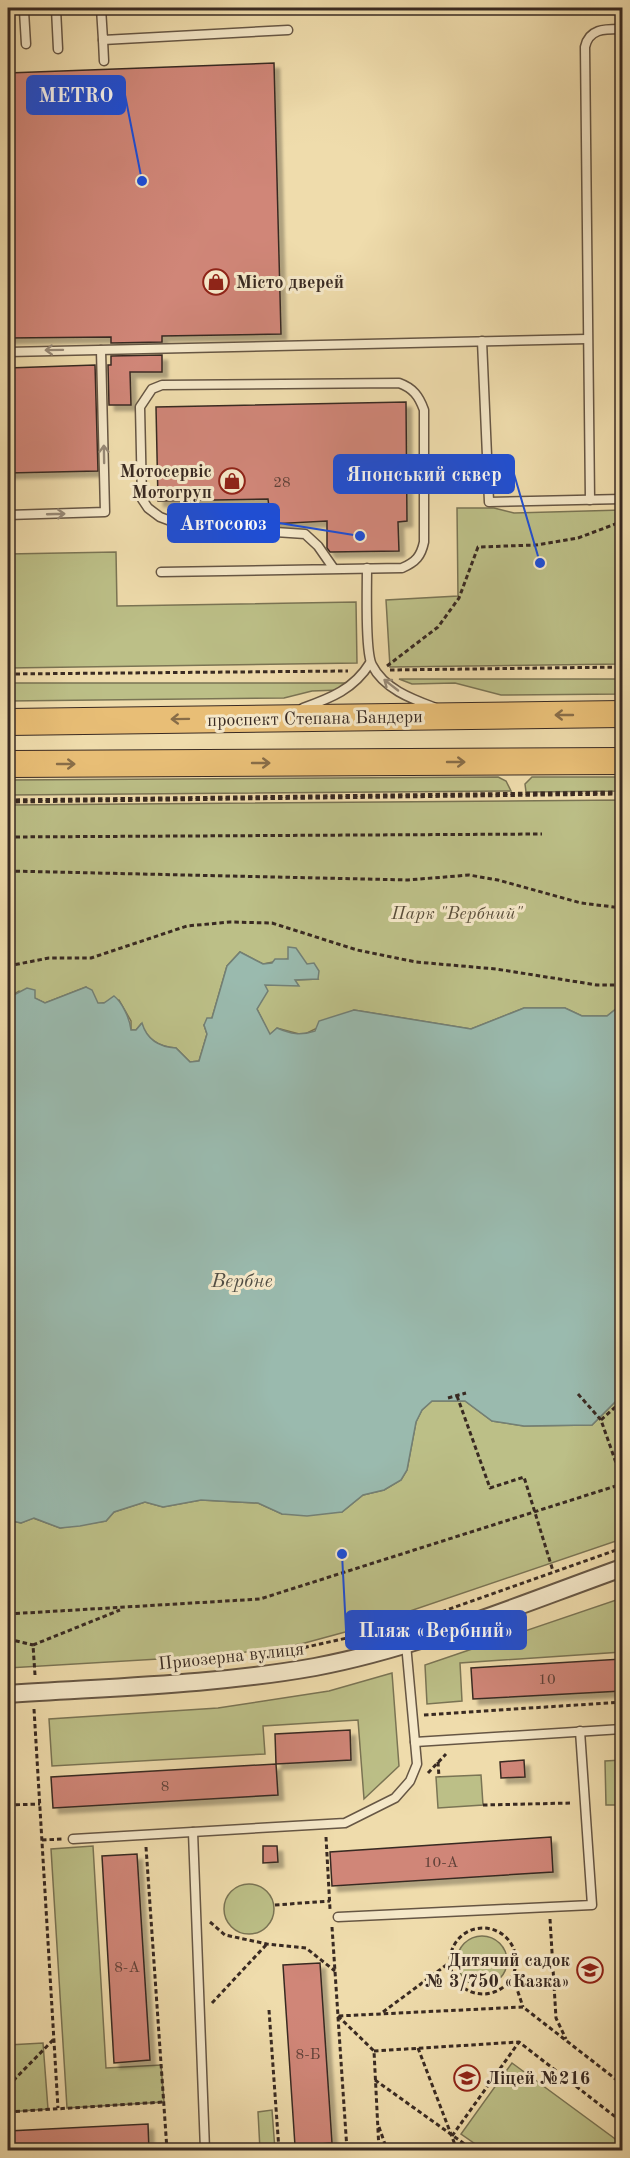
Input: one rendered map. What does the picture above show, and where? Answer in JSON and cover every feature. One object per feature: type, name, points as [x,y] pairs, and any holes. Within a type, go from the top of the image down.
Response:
[{"type":"main road","name":"проспект Степана Бандери","points":[[8,722],[622,714]]},
{"type":"main road","points":[[8,764],[622,761]]},
{"type":"street","name":"Приозерна вулиця","points":[[8,1694],[240,1678],[317,1666],[406,1643],[622,1568]]},
{"type":"lane","points":[[100,8],[104,61]]},
{"type":"lane","points":[[56,9],[58,49]]},
{"type":"lane","points":[[24,10],[26,45]]},
{"type":"lane","points":[[590,500],[585,47],[587,39],[593,33],[622,29],[622,79]]},
{"type":"lane","points":[[103,40],[288,30]]},
{"type":"lane","points":[[8,352],[587,339]]},
{"type":"lane","points":[[482,341],[489,502],[622,499]]},
{"type":"lane","points":[[8,515],[105,512],[101,350]]},
{"type":"lane","points":[[161,572],[402,568],[412,564],[421,555],[424,542],[424,410],[419,397],[410,387],[399,383],[162,385],[152,389],[140,407],[142,499],[148,508],[176,523],[251,523],[275,531],[305,534],[318,546],[334,569]]},
{"type":"lane","points":[[366,568],[368,667],[390,687],[410,698],[457,716]]},
{"type":"lane","points":[[275,718],[337,696],[368,667]]},
{"type":"lane","points":[[73,1839],[345,1823],[395,1798],[410,1781],[417,1764],[406,1643]]},
{"type":"lane","points":[[415,1742],[622,1729]]},
{"type":"lane","points":[[338,1917],[591,1905],[580,1731]]},
{"type":"lane","points":[[193,1832],[205,2151]]},
{"type":"path","points":[[622,519],[578,538],[536,545],[478,547],[459,598],[438,627],[382,670],[622,667]]},
{"type":"path","points":[[8,674],[368,667]]},
{"type":"path","points":[[8,801],[622,793]]},
{"type":"path","points":[[8,837],[542,834]]},
{"type":"path","points":[[8,872],[408,880],[469,875],[498,880],[581,903],[622,908]]},
{"type":"path","points":[[8,966],[49,958],[91,958],[187,926],[230,922],[272,923],[357,950],[416,962],[496,969],[597,985],[622,985]]},
{"type":"path","points":[[448,1398],[466,1393]]},
{"type":"path","points":[[8,1614],[260,1599],[536,1514],[622,1482],[601,1420],[578,1394]]},
{"type":"path","points":[[457,1396],[490,1488],[524,1477],[553,1572]]},
{"type":"path","points":[[601,1420],[622,1401]]},
{"type":"path","points":[[269,1655],[311,1648],[401,1626],[622,1548]]},
{"type":"path","points":[[8,1639],[33,1645],[125,1608]]},
{"type":"path","points":[[33,1645],[34,1675]]},
{"type":"path","points":[[26,1676],[46,1674]]},
{"type":"path","points":[[412,1716],[622,1702]]},
{"type":"path","points":[[34,1707],[58,2109]]},
{"type":"path","points":[[438,1762],[439,1777]]},
{"type":"path","points":[[483,1805],[585,1802]]},
{"type":"path","points":[[8,1805],[40,1804]]},
{"type":"path","points":[[325,1831],[347,2151]]},
{"type":"path","points":[[145,1835],[167,2151]]},
{"type":"path","points":[[42,1840],[73,1839]]},
{"type":"path","points":[[275,1905],[330,1901]]},
{"type":"path","points":[[549,1907],[556,2018],[567,2041]]},
{"type":"path","points":[[195,1910],[225,1935],[267,1944],[306,1948],[335,1971]]},
{"type":"path","points":[[513,1976],[498,1991],[476,1994],[457,1983],[449,1963],[450,1952],[463,1934],[484,1928],[494,1930],[511,1944],[515,1954],[513,1976],[523,2007],[622,2084]]},
{"type":"path","points":[[200,2018],[267,1944]]},
{"type":"path","points":[[381,2013],[449,1963]]},
{"type":"path","points":[[338,2016],[523,2007]]},
{"type":"path","points":[[269,2010],[279,2151]]},
{"type":"path","points":[[338,2016],[374,2051],[379,2151]]},
{"type":"path","points":[[8,2086],[54,2039]]},
{"type":"path","points":[[374,2051],[519,2042],[622,2122]]},
{"type":"path","points":[[452,2136],[519,2042]]},
{"type":"path","points":[[418,2048],[457,2151]]},
{"type":"path","points":[[375,2080],[473,2151]]},
{"type":"path","points":[[8,2112],[164,2102]]},
{"type":"path","points":[[378,2122],[387,2151]]},
{"type":"green space","points":[[457,508],[494,508],[514,513],[622,510],[622,664],[390,667],[386,600],[458,596]]},
{"type":"green space","points":[[116,552],[117,606],[356,602],[357,663],[8,668],[8,554]]},
{"type":"green space","points":[[399,679],[622,679],[622,694],[501,695],[455,683],[412,684]]},
{"type":"green space","points":[[8,683],[348,683],[339,690],[312,691],[284,698],[8,701]]},
{"type":"green space","points":[[498,777],[506,781],[511,791],[8,795],[8,780]]},
{"type":"green space","points":[[532,777],[622,777],[622,791],[526,792],[525,784]]},
{"type":"green space","name":"Парк \"Вербний\"","points":[[622,800],[622,1004],[607,1016],[582,1016],[565,1008],[524,1008],[471,1029],[354,1010],[303,1035],[277,1028],[270,1035],[257,1009],[265,985],[298,985],[294,980],[318,979],[307,964],[290,954],[288,959],[263,964],[240,952],[227,966],[212,1018],[204,1025],[207,1034],[199,1061],[190,1062],[176,1048],[155,1042],[141,1024],[136,1030],[131,1030],[131,1021],[119,1000],[97,1004],[86,987],[45,1003],[19,991],[8,998],[8,805]]},
{"type":"green space","points":[[622,1395],[622,1539],[360,1628],[301,1644],[226,1655],[8,1668],[8,1520],[21,1523],[33,1518],[60,1528],[106,1521],[114,1512],[145,1502],[163,1507],[201,1500],[258,1503],[282,1514],[342,1512],[363,1495],[384,1490],[401,1480],[407,1470],[416,1422],[422,1410],[432,1401],[465,1401],[492,1421],[524,1426],[592,1425]]},
{"type":"green space","points":[[622,1598],[622,1652],[460,1663],[462,1701],[427,1704],[425,1665]]},
{"type":"green space","points":[[392,1673],[399,1766],[364,1799],[358,1720],[263,1726],[265,1754],[52,1766],[49,1719],[218,1708],[329,1691]]},
{"type":"green space","points":[[622,1760],[622,1805],[606,1805],[605,1761]]},
{"type":"green space","points":[[481,1775],[483,1805],[438,1808],[436,1777]]},
{"type":"green space","points":[[93,1846],[106,2068],[161,2065],[164,2102],[67,2108],[51,1849]]},
{"type":"green space","points":[[244,1884],[254,1884],[267,1891],[274,1904],[274,1914],[267,1927],[254,1934],[244,1934],[235,1930],[228,1923],[224,1914],[224,1904],[228,1895],[235,1888]]},
{"type":"green space","points":[[477,1936],[487,1936],[500,1943],[507,1956],[507,1966],[500,1979],[487,1986],[477,1986],[468,1982],[461,1975],[457,1966],[457,1956],[461,1947],[468,1940]]},
{"type":"green space","points":[[43,2043],[48,2109],[8,2112],[8,2045]]},
{"type":"green space","points":[[512,2063],[622,2144],[619,2150],[484,2150],[461,2134]]},
{"type":"green space","points":[[272,2110],[275,2150],[260,2150],[258,2112]]},
{"type":"water","name":"Вербне","points":[[288,947],[296,948],[307,964],[314,963],[319,971],[318,979],[295,980],[299,986],[265,985],[268,991],[257,1009],[270,1034],[277,1028],[296,1034],[310,1033],[315,1031],[319,1021],[354,1010],[471,1029],[524,1008],[565,1008],[582,1016],[607,1016],[622,1004],[622,1395],[592,1425],[524,1426],[492,1421],[465,1401],[432,1401],[422,1410],[416,1422],[407,1470],[401,1480],[384,1490],[363,1495],[342,1512],[307,1516],[282,1514],[258,1503],[201,1500],[163,1507],[145,1502],[114,1512],[106,1521],[80,1526],[60,1528],[34,1518],[21,1523],[8,1520],[8,998],[27,988],[35,990],[35,998],[45,1003],[86,987],[92,990],[98,1003],[104,1003],[114,996],[125,1011],[131,1030],[136,1030],[142,1023],[147,1034],[155,1042],[176,1048],[190,1062],[199,1061],[207,1034],[204,1025],[207,1018],[212,1018],[227,966],[240,952],[263,964],[272,963],[275,959],[288,959]]},
{"type":"building","points":[[274,63],[281,334],[162,336],[162,342],[111,343],[111,337],[8,338],[8,73]]},
{"type":"building","points":[[162,355],[162,372],[130,372],[131,405],[109,405],[108,365],[111,365],[111,356]]},
{"type":"building","points":[[95,365],[98,471],[8,473],[8,368]]},
{"type":"building","points":[[406,402],[407,521],[398,522],[399,551],[330,552],[327,548],[327,521],[271,524],[268,499],[158,501],[156,407]]},
{"type":"building","points":[[622,1659],[622,1691],[473,1699],[471,1668]]},
{"type":"building","points":[[350,1730],[351,1760],[276,1764],[275,1734]]},
{"type":"building","points":[[524,1760],[525,1777],[501,1778],[500,1762]]},
{"type":"building","points":[[276,1764],[278,1795],[53,1808],[51,1777]]},
{"type":"building","points":[[551,1837],[553,1872],[332,1886],[330,1852]]},
{"type":"building","points":[[263,1846],[277,1846],[278,1862],[263,1863]]},
{"type":"building","points":[[137,1854],[150,2060],[114,2063],[102,1856]]},
{"type":"building","points":[[320,1963],[332,2143],[295,2146],[283,1965]]},
{"type":"building","points":[[148,2124],[149,2151],[8,2151],[8,2131]]},
{"type":"place","name":"METRO","points":[[142,181]]},
{"type":"place","name":"Місто дверей","points":[[216,282]]},
{"type":"place","name":"Мотосервіс Мотогруп","points":[[232,481]]},
{"type":"place","name":"Автосоюз","points":[[360,536]]},
{"type":"place","name":"Японський сквер","points":[[540,563]]},
{"type":"place","name":"Пляж «Вербний»","points":[[342,1554]]},
{"type":"place","name":"Дитячий садок № 3/750 «Казка»","points":[[590,1970]]},
{"type":"place","name":"Ліцей №216","points":[[467,2078]]}]
